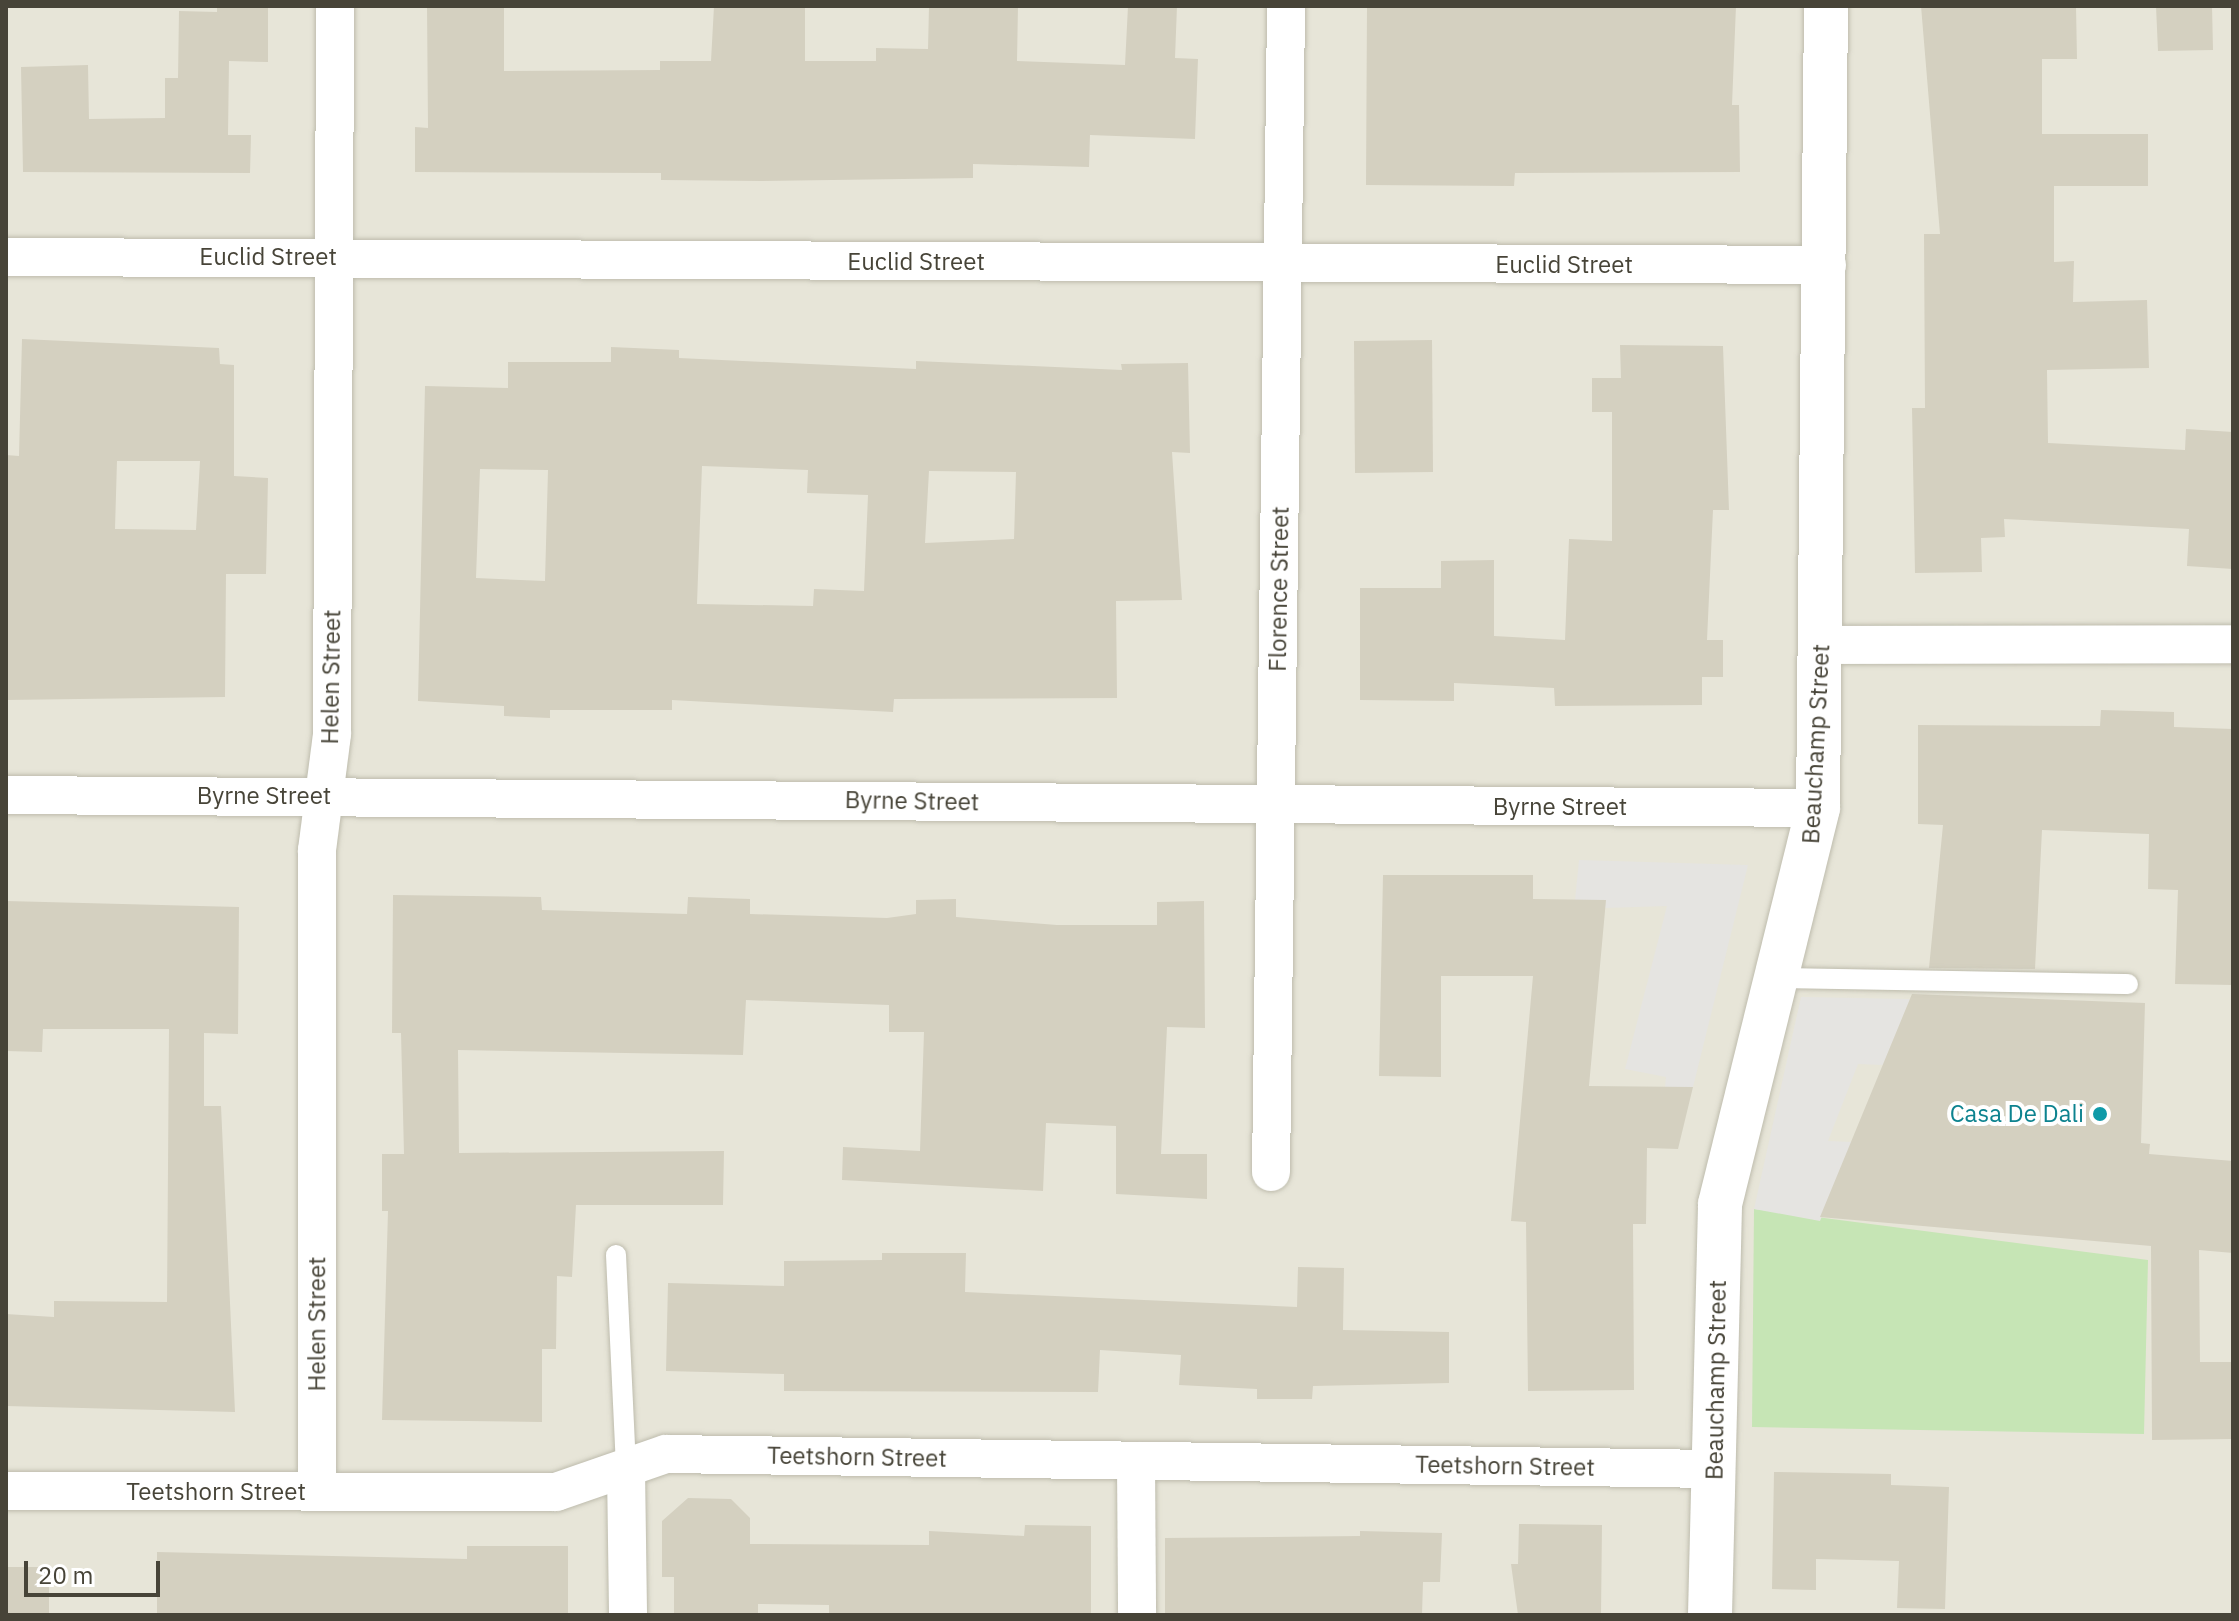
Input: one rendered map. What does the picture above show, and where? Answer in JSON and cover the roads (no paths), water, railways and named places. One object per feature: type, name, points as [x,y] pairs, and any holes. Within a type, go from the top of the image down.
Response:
[{"type":"street","name":"Helen Street","points":[[317,1492],[317,850],[332,734],[335,6]]},
{"type":"street","name":"Florence Street","points":[[1271,1172],[1286,6]]},
{"type":"street","name":"Beauchamp Street","points":[[1710,1615],[1720,1204],[1818,808],[1827,265],[1826,6]]},
{"type":"street","name":"Euclid Street","points":[[6,257],[1827,265]]},
{"type":"street","points":[[1822,645],[2233,644]]},
{"type":"street","name":"Byrne Street","points":[[6,795],[1818,808]]},
{"type":"street","name":"Teetshorn Street","points":[[6,1491],[556,1492],[666,1454],[1714,1469]]},
{"type":"street","points":[[1136,1461],[1137,1615]]},
{"type":"street","points":[[626,1469],[628,1615]]},
{"type":"lane","points":[[1777,978],[2128,984]]},
{"type":"lane","points":[[616,1255],[626,1469]]},
{"type":"place","name":"Casa De Dali","points":[[2100,1114]]}]
